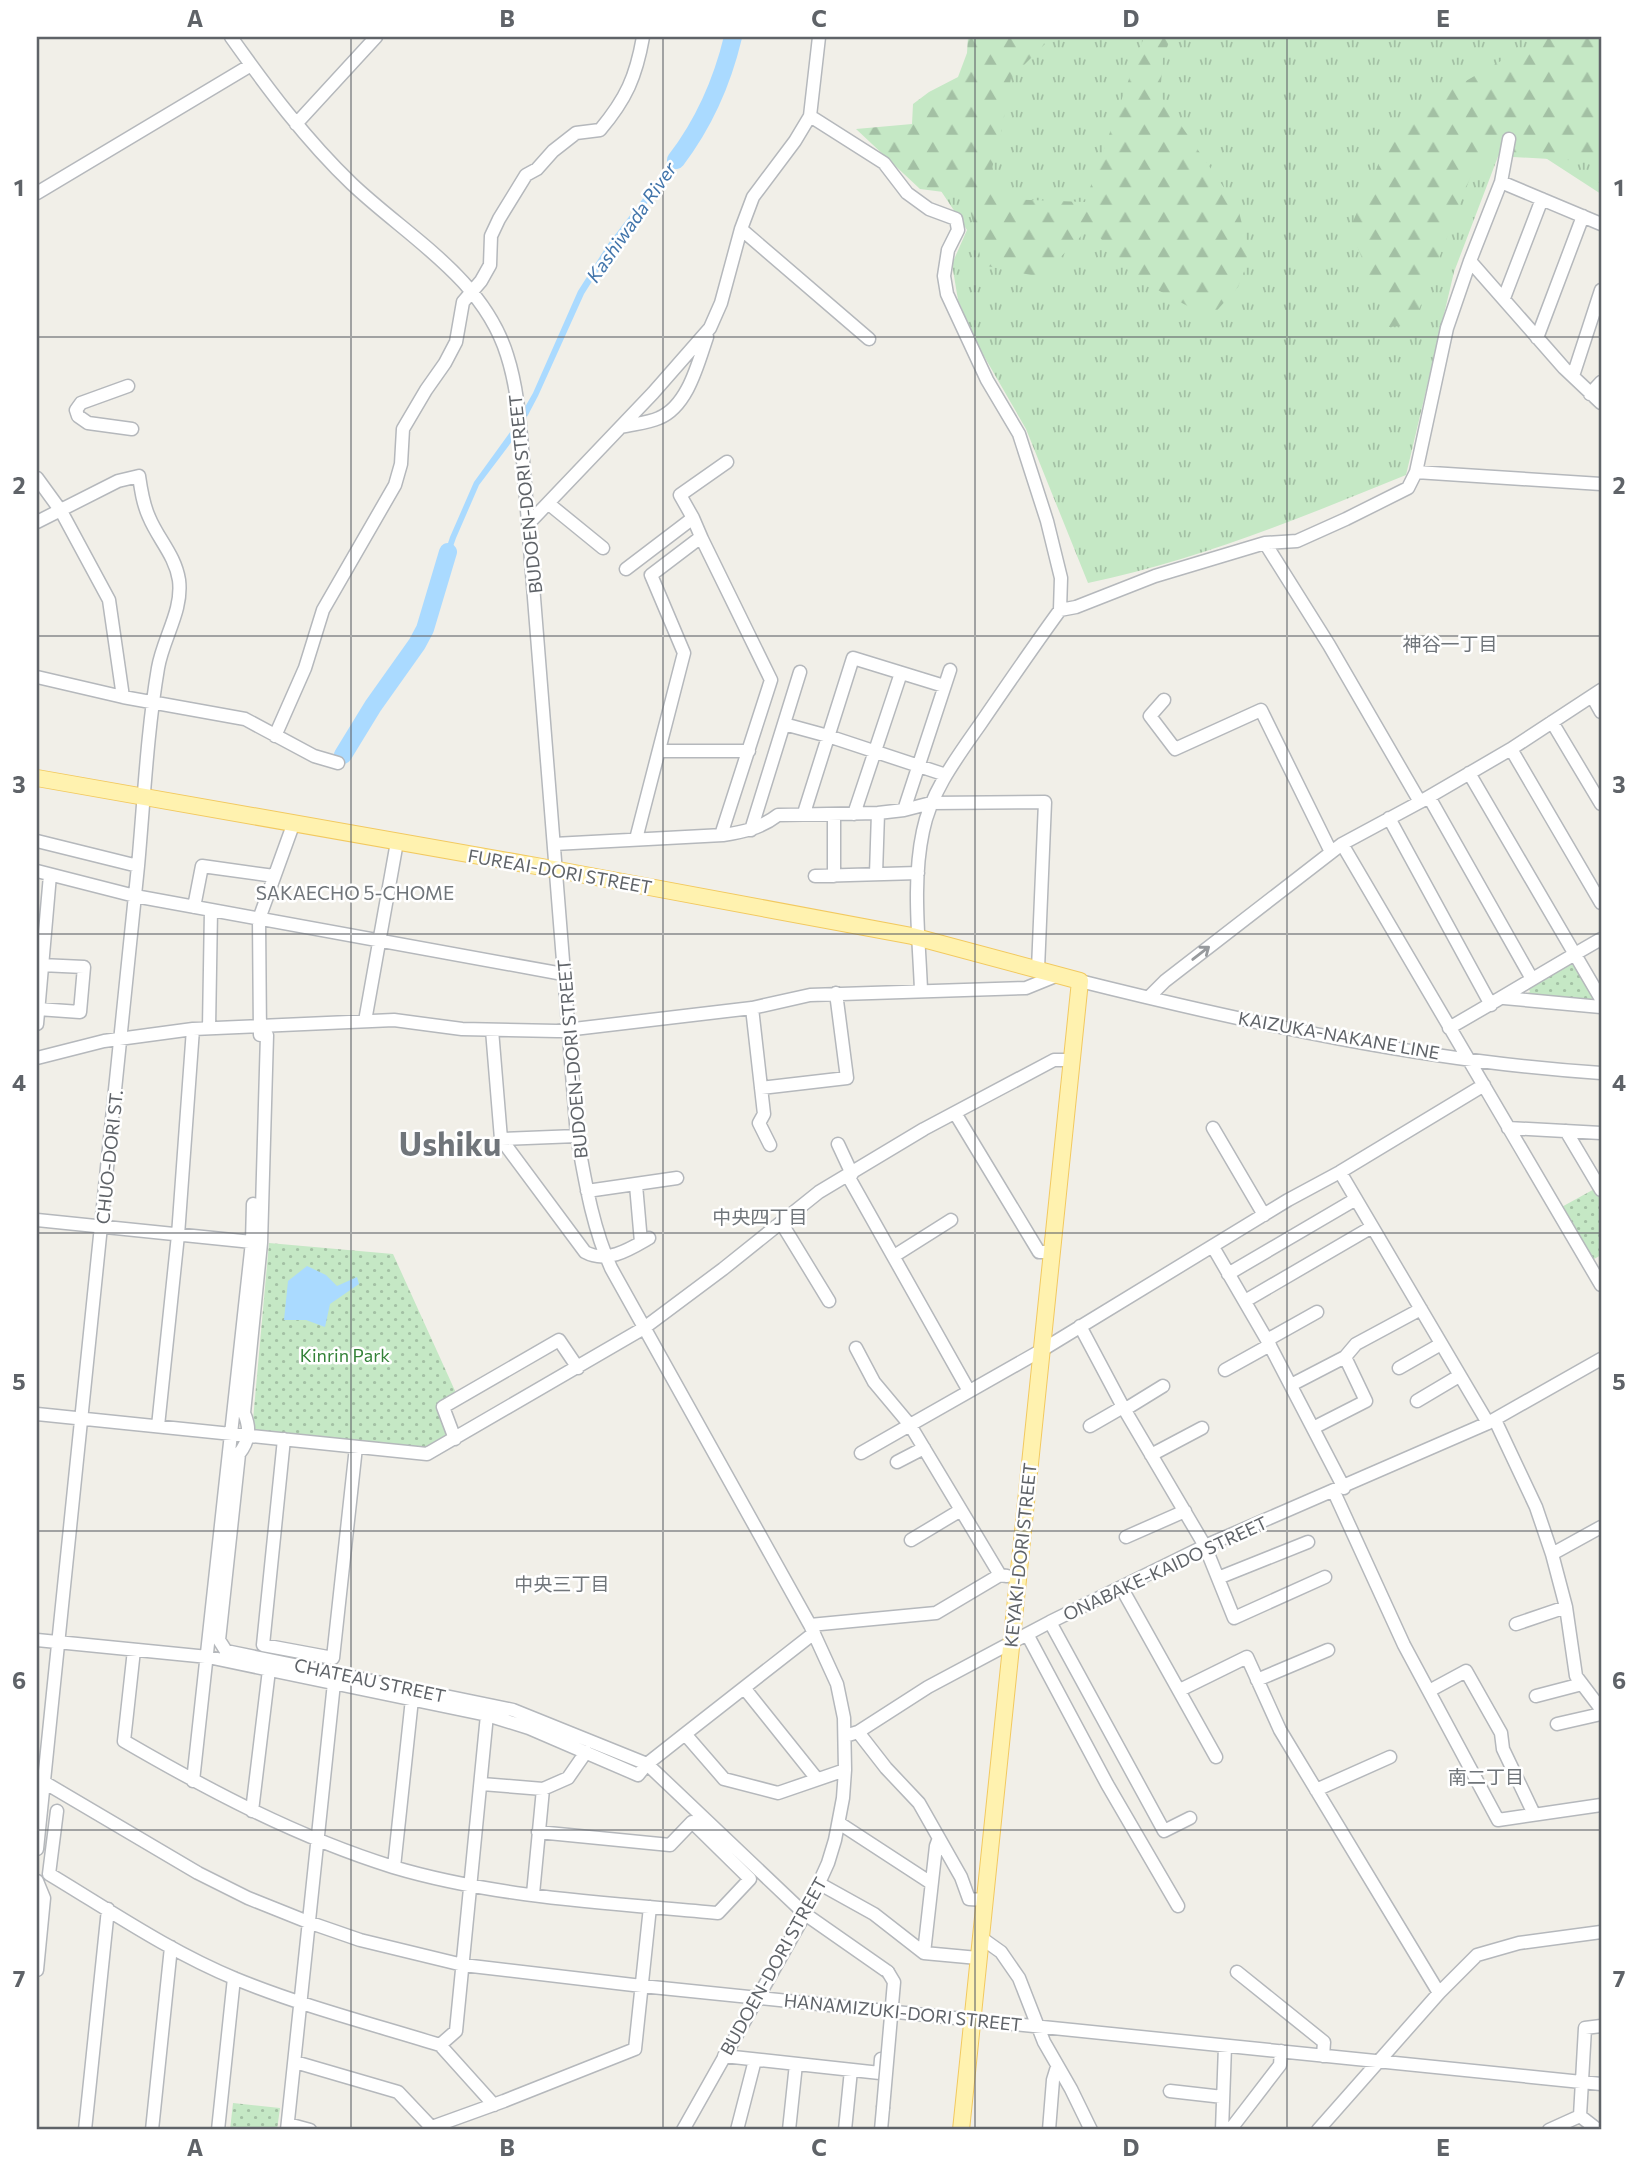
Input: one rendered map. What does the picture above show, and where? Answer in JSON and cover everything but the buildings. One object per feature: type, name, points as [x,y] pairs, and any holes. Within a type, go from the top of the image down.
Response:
[{"type":"main road","name":"FUREAI-DORI STREET","points":[[37,778],[556,870],[919,938],[1080,981]]},
{"type":"main road","name":"KEYAKI-DORI STREET","points":[[961,2130],[1080,981]]},
{"type":"street","name":"BUDOEN-DORI STREET","points":[[231,37],[296,124],[353,186],[434,254],[471,290],[490,318],[507,354],[518,406],[577,1136],[587,1191],[605,1256],[812,1629],[838,1684],[852,1734],[839,1823],[820,1884],[683,2130]]},
{"type":"street","points":[[296,124],[376,37]]},
{"type":"street","points":[[275,736],[305,668],[323,610],[395,485],[401,464],[403,429],[456,342],[463,302],[481,281],[490,265],[491,236],[526,176],[576,132],[600,130],[614,113],[631,87],[643,37]]},
{"type":"street","points":[[620,427],[659,418],[669,412],[690,387],[721,303],[741,229],[753,197],[795,141],[810,116],[819,37]]},
{"type":"street","points":[[37,193],[251,65]]},
{"type":"street","points":[[810,116],[884,163],[907,193],[929,209],[956,219],[958,230],[948,250],[944,276],[947,294],[987,380],[1019,434],[1047,522],[1061,578],[1060,610],[946,775],[931,803],[923,829],[918,873],[920,990]]},
{"type":"street","points":[[1060,610],[1076,607],[1155,576],[1265,543],[1297,541],[1346,520],[1408,488],[1416,472],[1447,328],[1501,182],[1509,139]]},
{"type":"street","points":[[1501,182],[1601,224]]},
{"type":"street","points":[[1504,298],[1542,199]]},
{"type":"street","points":[[1537,338],[1583,216]]},
{"type":"street","points":[[741,229],[869,339]]},
{"type":"street","points":[[1470,261],[1537,338],[1590,394],[1601,402]]},
{"type":"street","points":[[1573,376],[1596,322],[1601,290]]},
{"type":"street","points":[[529,523],[710,328]]},
{"type":"street","points":[[1590,394],[1601,382]]},
{"type":"street","points":[[128,386],[81,403],[76,410],[78,416],[88,423],[132,429]]},
{"type":"street","points":[[721,835],[772,680],[680,495],[727,462]]},
{"type":"street","points":[[1416,472],[1601,484]]},
{"type":"street","name":"CHUO-DORI ST.","points":[[37,1849],[40,1780],[121,1038],[152,702],[162,648],[176,614],[179,580],[168,549],[148,515],[139,476],[118,481],[61,511]]},
{"type":"street","points":[[37,478],[61,511],[109,600],[122,697]]},
{"type":"street","points":[[549,503],[603,548]]},
{"type":"street","points":[[37,522],[61,511]]},
{"type":"street","points":[[626,569],[693,518]]},
{"type":"street","points":[[636,839],[684,653],[651,575],[701,537],[702,539]]},
{"type":"street","points":[[1265,543],[1425,799],[1532,979]]},
{"type":"street","points":[[804,813],[853,658],[944,686]]},
{"type":"street","points":[[905,810],[950,670]]},
{"type":"street","points":[[751,830],[800,672]]},
{"type":"street","points":[[854,814],[901,673]]},
{"type":"street","points":[[37,677],[122,697],[245,719],[314,755],[338,763]]},
{"type":"street","points":[[1149,997],[1175,973],[1342,844],[1511,749],[1596,693],[1601,712]]},
{"type":"street","points":[[1164,700],[1150,716],[1175,749],[1261,710],[1331,852]]},
{"type":"street","points":[[1552,722],[1601,804]]},
{"type":"street","points":[[784,724],[946,775]]},
{"type":"street","points":[[1511,749],[1601,903]]},
{"type":"street","points":[[659,751],[749,751]]},
{"type":"street","points":[[1469,773],[1601,999]]},
{"type":"street","points":[[554,844],[721,835],[751,830],[778,815],[878,813],[931,803],[1045,802],[1038,969]]},
{"type":"street","points":[[876,874],[878,813]]},
{"type":"street","points":[[834,815],[834,876]]},
{"type":"street","points":[[1389,818],[1491,1005]]},
{"type":"street","points":[[193,1781],[252,1242],[264,1031],[259,919],[293,825]]},
{"type":"street","points":[[37,841],[138,866]]},
{"type":"street","points":[[365,1021],[397,842]]},
{"type":"street","points":[[1342,844],[1601,1284]]},
{"type":"street","points":[[194,907],[202,866],[274,876]]},
{"type":"street","points":[[37,872],[135,897],[564,974]]},
{"type":"street","points":[[815,876],[918,873]]},
{"type":"street","points":[[37,1024],[41,914],[50,875]]},
{"type":"street","points":[[209,1028],[211,910]]},
{"type":"street","points":[[1449,1028],[1601,939]]},
{"type":"street","points":[[38,1009],[80,1012],[84,967],[39,974]]},
{"type":"street","points":[[37,1058],[121,1038],[194,1029],[264,1031],[365,1021],[408,1021],[462,1029],[569,1030],[752,1008],[810,995],[1026,988],[1058,975]]},
{"type":"street","name":"KAIZUKA-NAKANE LINE","points":[[1080,981],[1378,1044],[1469,1058],[1601,1073]]},
{"type":"street","points":[[761,1088],[848,1078],[836,993]]},
{"type":"street","points":[[1504,998],[1601,1007]]},
{"type":"street","points":[[752,1008],[764,1114],[759,1123],[770,1145]]},
{"type":"street","points":[[158,1426],[178,1235],[194,1029]]},
{"type":"street","points":[[492,1030],[501,1139],[586,1252],[592,1255],[616,1255],[645,1240],[636,1185]]},
{"type":"street","name":"CHATEAU STREET","points":[[264,1031],[261,1243],[244,1413],[249,1436],[239,1454],[219,1640],[226,1651],[513,1710],[647,1764],[805,1914],[888,1972],[894,1983],[881,2130]]},
{"type":"street","points":[[37,1414],[427,1454],[643,1328],[782,1224],[819,1192],[924,1129],[1054,1060],[1072,1059]]},
{"type":"street","points":[[861,1453],[1042,1350],[1483,1086]]},
{"type":"street","points":[[955,1113],[1039,1252],[1052,1252]]},
{"type":"street","points":[[1213,1128],[1264,1215]]},
{"type":"street","points":[[1508,1128],[1601,1133]]},
{"type":"street","points":[[1566,1131],[1601,1190]]},
{"type":"street","points":[[501,1139],[577,1136]]},
{"type":"street","points":[[838,1144],[850,1175],[969,1391]]},
{"type":"street","points":[[1340,1172],[1459,1376],[1491,1422],[1536,1507],[1552,1553],[1566,1607],[1576,1676],[1601,1711],[1558,1724]]},
{"type":"street","points":[[587,1191],[677,1178]]},
{"type":"street","points":[[1228,1273],[1356,1199]]},
{"type":"street","points":[[37,1220],[252,1242]]},
{"type":"street","points":[[894,1256],[951,1220]]},
{"type":"street","points":[[782,1224],[829,1301]]},
{"type":"street","points":[[1245,1301],[1373,1227]]},
{"type":"street","points":[[1213,1247],[1269,1343],[1313,1428],[1385,1605],[1498,1820],[1601,1805]]},
{"type":"street","points":[[1291,1385],[1345,1357],[1356,1344],[1421,1309]]},
{"type":"street","points":[[1225,1370],[1317,1312]]},
{"type":"street","points":[[1080,1326],[1124,1408],[1205,1546],[1234,1618],[1325,1577]]},
{"type":"street","points":[[455,1439],[443,1406],[559,1340],[578,1368]]},
{"type":"street","points":[[1399,1368],[1441,1344]]},
{"type":"street","points":[[856,1348],[874,1382],[910,1425],[999,1576]]},
{"type":"street","points":[[1313,1428],[1366,1401],[1345,1357]]},
{"type":"street","name":"ONABAKE-KAIDO STREET","points":[[852,1734],[928,1687],[1050,1622],[1205,1546],[1491,1422],[1601,1359]]},
{"type":"street","points":[[1417,1401],[1459,1376]]},
{"type":"street","points":[[1090,1426],[1163,1386]]},
{"type":"street","points":[[1151,1455],[1202,1428]]},
{"type":"street","points":[[284,1439],[263,1645],[333,1658],[356,1447]]},
{"type":"street","points":[[897,1462],[924,1448]]},
{"type":"street","points":[[911,1540],[961,1510]]},
{"type":"street","points":[[1126,1537],[1185,1511]]},
{"type":"street","points":[[1552,1553],[1601,1527]]},
{"type":"street","points":[[1218,1578],[1308,1542]]},
{"type":"street","points":[[37,1640],[208,1657],[487,1715],[530,1728],[638,1775],[647,1764],[745,1689],[812,1629],[936,1613],[999,1576],[1018,1577]]},
{"type":"street","points":[[1121,1587],[1216,1757]]},
{"type":"street","points":[[1516,1624],[1566,1607]]},
{"type":"street","points":[[1050,1622],[1164,1831],[1190,1818]]},
{"type":"street","points":[[1027,1634],[1107,1784],[1178,1906]]},
{"type":"street","points":[[134,1650],[124,1741],[193,1781],[318,1840],[394,1867],[471,1885],[650,1907],[719,1913],[750,1879],[692,1822],[670,1845],[538,1832]]},
{"type":"street","points":[[1257,1680],[1328,1650]]},
{"type":"street","points":[[1180,1690],[1247,1657],[1280,1730],[1439,1993]]},
{"type":"street","points":[[252,1811],[269,1670]]},
{"type":"street","points":[[1429,1691],[1466,1671],[1501,1733],[1503,1749],[1534,1814]]},
{"type":"street","points":[[310,2130],[288,2127],[334,1683]]},
{"type":"street","points":[[1536,1696],[1582,1684]]},
{"type":"street","points":[[745,1689],[817,1779]]},
{"type":"street","points":[[394,1867],[412,1699]]},
{"type":"street","points":[[440,2045],[456,2031],[487,1715]]},
{"type":"street","points":[[685,1734],[724,1779],[778,1793],[845,1770]]},
{"type":"street","points":[[852,1734],[919,1802],[961,1877],[969,1899],[984,1900]]},
{"type":"street","points":[[482,1784],[543,1789],[568,1778],[586,1752]]},
{"type":"street","points":[[1317,1790],[1390,1757]]},
{"type":"street","name":"HANAMIZUKI-DORI STREET","points":[[40,1780],[198,1873],[248,1898],[360,1940],[463,1965],[642,1986],[1601,2084]]},
{"type":"street","points":[[533,1894],[543,1789]]},
{"type":"street","points":[[57,1811],[48,1874],[171,1947],[234,1978],[300,2003],[440,2045],[494,2105]]},
{"type":"street","points":[[839,1823],[932,1883]]},
{"type":"street","points":[[924,1953],[939,1838]]},
{"type":"street","points":[[37,1881],[44,1898],[37,1970]]},
{"type":"street","points":[[820,1884],[874,1914],[924,1953],[978,1958]]},
{"type":"street","points":[[295,2062],[398,2092],[433,2129],[635,2049],[650,1907]]},
{"type":"street","points":[[85,2130],[108,1909]]},
{"type":"street","points":[[1318,2130],[1439,1993],[1477,1955],[1519,1943],[1601,1932]]},
{"type":"street","points":[[981,1937],[1001,1952],[1019,1979],[1057,2067],[1091,2130]]},
{"type":"street","points":[[152,2130],[171,1947]]},
{"type":"street","points":[[1237,1972],[1324,2042],[1323,2056]]},
{"type":"street","points":[[218,2130],[234,1978]]},
{"type":"street","points":[[724,2056],[880,2073],[886,2010]]},
{"type":"street","points":[[1580,2116],[1585,2028],[1601,2026]]},
{"type":"street","points":[[1222,2130],[1224,2046]]},
{"type":"street","points":[[1230,2130],[1280,2065],[1281,2052]]},
{"type":"street","points":[[737,2130],[755,2060]]},
{"type":"street","points":[[789,2130],[796,2064]]},
{"type":"street","points":[[1049,2130],[1053,2080],[1057,2067]]},
{"type":"street","points":[[845,2130],[851,2070]]},
{"type":"street","points":[[1170,2091],[1223,2097]]},
{"type":"street","points":[[1549,2130],[1580,2116]]},
{"type":"street","points":[[1580,2116],[1598,2130]]},
{"type":"green space","points":[[968,37],[1037,37],[1045,44],[1011,78],[999,145],[988,181],[1006,199],[1085,202],[1144,37],[1171,37],[1163,58],[1160,95],[1238,208],[1250,256],[1238,287],[1210,318],[1139,280],[1090,227],[1041,277],[982,265],[967,195],[920,189],[856,129],[912,124],[913,104],[958,77],[967,53]]},
{"type":"green space","points":[[1018,37],[1601,37],[1601,194],[1507,133],[1454,272],[1406,475],[1210,550],[1088,583],[1026,429],[977,344],[958,300],[952,264],[967,230],[927,170]]},
{"type":"green space","points":[[1543,37],[1601,37],[1601,162],[1479,155],[1413,325],[1389,327],[1350,228],[1399,119]]},
{"type":"green space","points":[[1573,961],[1598,1003],[1521,996],[1530,992],[1528,986]]},
{"type":"green space","points":[[1598,1187],[1601,1193],[1601,1255],[1589,1262],[1558,1209]]},
{"type":"green space","name":"Kinrin Park","points":[[269,1243],[393,1254],[456,1393],[437,1404],[448,1436],[428,1449],[252,1431]]},
{"type":"green space","points":[[233,2103],[280,2108],[277,2130],[230,2130]]},
{"type":"water","points":[[688,140],[693,143],[613,248],[584,294],[538,396],[519,432],[479,485],[443,575],[438,573],[474,482],[513,428],[533,393],[578,291],[608,244]]},
{"type":"water","points":[[307,1266],[326,1275],[337,1286],[357,1277],[359,1284],[330,1304],[325,1327],[306,1320],[284,1320],[288,1281]]},
{"type":"waterway","name":"Kashiwada River","points":[[676,160],[696,131],[711,102],[733,37]]},
{"type":"waterway","name":"Kashiwada River","points":[[343,755],[425,629],[448,552]]},
{"type":"district","name":"神谷一丁目","points":[[1450,643]]},
{"type":"district","name":"SAKAECHO 5-CHOME","points":[[355,892]]},
{"type":"district","name":"Ushiku","points":[[450,1143]]},
{"type":"district","name":"中央四丁目","points":[[760,1216]]},
{"type":"district","name":"中央三丁目","points":[[562,1583]]},
{"type":"district","name":"南二丁目","points":[[1486,1776]]}]
